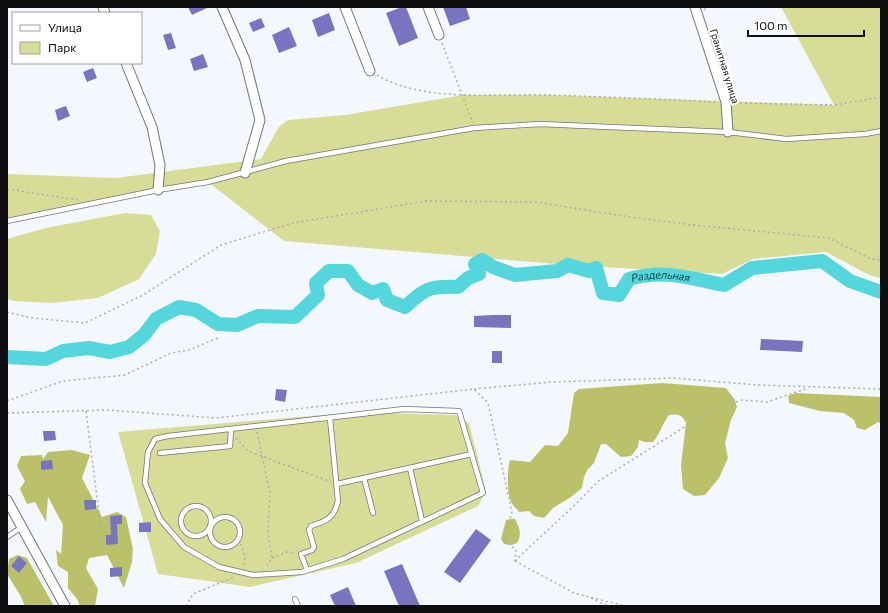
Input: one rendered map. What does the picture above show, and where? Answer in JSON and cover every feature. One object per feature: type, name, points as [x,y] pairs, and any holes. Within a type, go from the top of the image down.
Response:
[{"type":"street","points":[[222,7],[245,60],[260,120],[245,173]]},
{"type":"street","points":[[345,7],[370,71]]},
{"type":"street","points":[[428,7],[439,35]]},
{"type":"street","name":"Гранитная улица","points":[[695,7],[726,102],[728,132]]},
{"type":"street","points":[[126,64],[152,127],[160,165],[158,190]]},
{"type":"street","points":[[7,500],[65,606]]},
{"type":"lane","points":[[7,221],[158,190],[208,182],[286,162],[474,128],[539,124],[728,132],[786,138],[864,134],[881,131]]},
{"type":"lane","points":[[404,409],[459,411],[483,493],[343,559],[307,570],[253,575],[219,566],[184,546],[160,519],[145,483],[148,452],[155,439],[168,436],[255,427],[404,409]]},
{"type":"lane","points":[[307,570],[301,554],[312,550],[314,547],[309,530],[311,526],[329,519],[336,511],[338,501],[330,418]]},
{"type":"lane","points":[[160,452],[230,446],[231,429]]},
{"type":"lane","points":[[337,484],[472,454]]},
{"type":"lane","points":[[410,468],[422,521]]},
{"type":"lane","points":[[364,478],[373,513]]},
{"type":"lane","points":[[210,527],[202,535],[191,536],[182,528],[181,516],[189,507],[201,506],[210,515],[210,527],[212,539],[221,547],[232,546],[238,540],[241,532],[240,526],[231,517],[219,518],[210,527]]},
{"type":"lane","points":[[7,537],[22,527]]},
{"type":"lane","points":[[295,599],[298,606]]},
{"type":"path","points":[[439,35],[463,95],[474,128]]},
{"type":"path","points":[[370,71],[390,83],[410,88],[463,95],[548,95],[834,105],[881,97]]},
{"type":"path","points":[[7,189],[84,200]]},
{"type":"path","points":[[7,312],[32,318],[85,323],[143,295],[221,246],[293,223],[427,201],[536,202],[685,224],[830,238],[871,259],[881,260]]},
{"type":"path","points":[[7,401],[63,381],[125,375],[171,353],[189,350],[220,336]]},
{"type":"path","points":[[474,389],[552,382],[674,378],[757,385],[881,389]]},
{"type":"path","points":[[515,561],[548,528],[584,497],[597,482],[710,411],[742,400],[767,402],[810,387]]},
{"type":"path","points":[[86,411],[102,537]]},
{"type":"path","points":[[255,427],[264,457],[270,493],[268,533],[272,558]]},
{"type":"path","points":[[231,429],[248,451],[337,484]]},
{"type":"path","points":[[512,512],[504,540],[516,550],[515,561]]},
{"type":"path","points":[[186,606],[193,594],[244,573],[245,556],[238,540]]},
{"type":"path","points":[[261,575],[272,558],[286,552],[301,554]]},
{"type":"path","points":[[515,561],[574,593],[625,606]]},
{"type":"path","points":[[588,596],[607,606]]},
{"type":"green space","points":[[781,7],[881,7],[881,278],[869,275],[826,252],[753,259],[722,274],[568,265],[284,241],[208,182],[7,221],[7,174],[116,178],[261,159],[278,128],[288,120],[345,115],[463,95],[548,95],[834,105]]},
{"type":"green space","points":[[125,213],[151,215],[160,231],[156,254],[139,279],[98,298],[52,303],[13,301],[7,299],[7,239],[46,228]]},
{"type":"green space","points":[[662,383],[726,388],[735,400],[737,407],[731,420],[725,443],[728,458],[719,478],[705,495],[694,496],[683,489],[681,465],[686,423],[681,416],[669,415],[653,442],[639,440],[638,447],[631,456],[621,457],[606,444],[601,444],[594,463],[588,469],[584,477],[582,488],[553,508],[544,518],[534,516],[529,511],[519,512],[511,502],[508,488],[508,469],[510,460],[530,462],[545,445],[558,446],[568,433],[574,393],[579,389]]},
{"type":"green space","points":[[795,393],[881,397],[881,424],[878,422],[865,430],[857,428],[854,420],[844,413],[820,411],[789,403],[788,396]]},
{"type":"green space","points":[[358,412],[455,415],[469,423],[486,491],[478,506],[356,563],[250,587],[158,574],[118,432]]},
{"type":"green space","points":[[72,450],[90,455],[82,478],[102,517],[117,512],[126,517],[133,549],[132,562],[124,588],[107,555],[89,558],[86,568],[98,589],[95,606],[80,606],[77,599],[68,588],[68,572],[58,566],[56,550],[61,554],[63,525],[48,497],[46,522],[35,502],[27,504],[20,489],[25,481],[17,466],[21,456],[42,455],[43,459],[48,452]]},
{"type":"green space","points":[[515,519],[520,534],[517,543],[512,545],[504,544],[501,539],[506,520]]},
{"type":"green space","points":[[17,555],[27,558],[54,606],[25,606],[7,574],[9,559]]},
{"type":"building","points":[[188,7],[209,7],[192,15]]},
{"type":"building","points":[[406,7],[418,38],[399,46],[386,13]]},
{"type":"building","points":[[443,7],[466,7],[470,19],[450,26]]},
{"type":"building","points":[[329,13],[335,30],[318,37],[312,20]]},
{"type":"building","points":[[261,18],[265,27],[253,32],[249,23]]},
{"type":"building","points":[[289,27],[297,46],[279,53],[272,35]]},
{"type":"building","points":[[171,33],[176,48],[168,50],[163,35]]},
{"type":"building","points":[[203,54],[208,67],[194,71],[190,59]]},
{"type":"building","points":[[93,68],[97,78],[87,82],[83,72]]},
{"type":"building","points":[[66,106],[70,116],[58,121],[55,110]]},
{"type":"building","points":[[511,315],[511,328],[474,327],[474,316]]},
{"type":"building","points":[[761,339],[803,341],[802,352],[760,350]]},
{"type":"building","points":[[492,351],[502,351],[502,363],[492,363]]},
{"type":"building","points":[[276,389],[287,390],[285,402],[275,400]]},
{"type":"building","points":[[43,431],[55,431],[56,440],[44,441]]},
{"type":"building","points":[[52,460],[53,469],[41,470],[41,461]]},
{"type":"building","points":[[84,500],[96,500],[96,509],[85,510]]},
{"type":"building","points":[[122,515],[122,524],[117,524],[118,544],[106,545],[106,535],[111,535],[110,516]]},
{"type":"building","points":[[151,522],[151,532],[139,532],[139,523]]},
{"type":"building","points":[[476,529],[491,540],[460,583],[444,572]]},
{"type":"building","points":[[19,556],[27,563],[19,573],[11,566]]},
{"type":"building","points":[[402,564],[420,606],[399,606],[384,571]]},
{"type":"building","points":[[122,567],[122,576],[110,577],[110,568]]},
{"type":"building","points":[[348,587],[356,606],[335,606],[330,595]]},
{"type":"waterway","name":"Раздельная","points":[[7,357],[46,359],[63,351],[89,348],[110,352],[129,347],[144,335],[156,319],[179,307],[196,310],[218,324],[237,325],[258,316],[295,317],[318,295],[316,283],[329,271],[348,271],[358,285],[372,293],[383,289],[387,300],[405,307],[423,292],[428,290],[441,287],[458,287],[468,278],[479,274],[475,264],[482,260],[493,267],[515,275],[557,271],[568,265],[589,271],[596,268],[603,293],[619,295],[629,279],[642,276],[666,275],[688,277],[724,285],[752,268],[822,261],[850,281],[881,292]]}]
